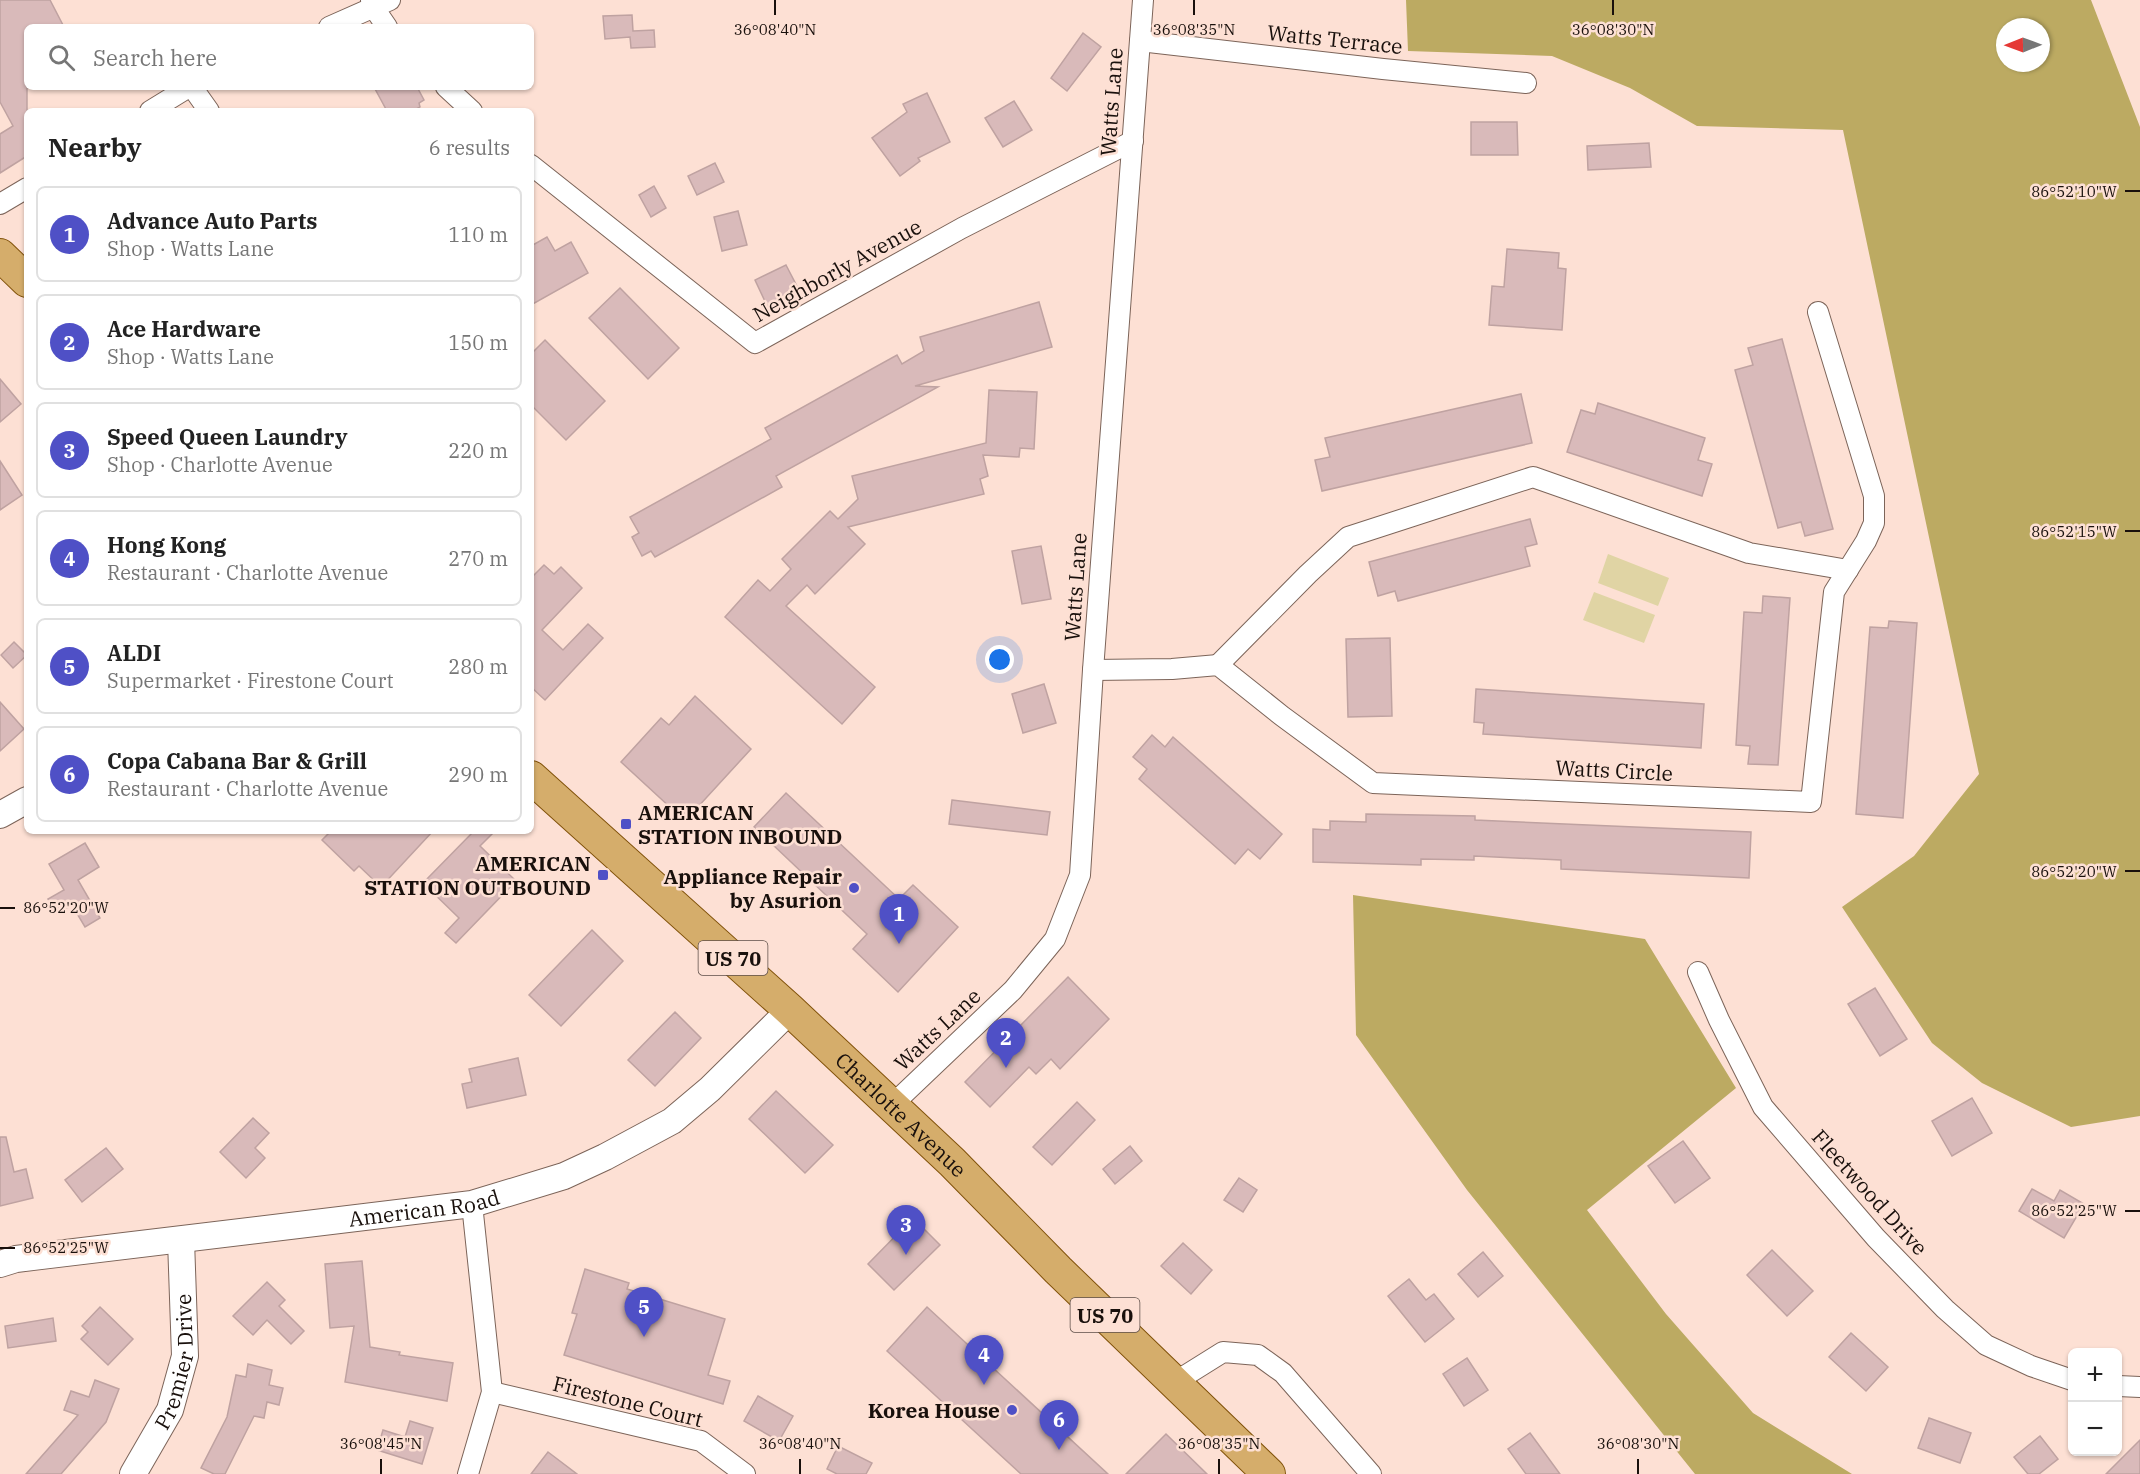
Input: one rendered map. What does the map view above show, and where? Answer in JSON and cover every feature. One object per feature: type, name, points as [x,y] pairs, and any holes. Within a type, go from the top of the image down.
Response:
[{"type":"main road","points":[[0,255],[24,277]]},
{"type":"main road","name":"Charlotte Avenue","points":[[534,780],[790,1010],[957,1167],[1058,1270],[1175,1382],[1261,1471]]},
{"type":"street","name":"Watts Lane","points":[[891,1106],[1013,990],[1055,939],[1080,875],[1143,0]]},
{"type":"street","points":[[335,24],[379,3],[386,24]]},
{"type":"street","name":"Watts Terrace","points":[[1140,41],[1526,83]]},
{"type":"street","points":[[155,108],[185,90]]},
{"type":"street","points":[[192,90],[206,108]]},
{"type":"street","points":[[449,90],[469,108]]},
{"type":"street","name":"Neighborly Avenue","points":[[534,167],[755,344],[962,228],[1133,141]]},
{"type":"street","points":[[0,204],[24,190]]},
{"type":"street","name":"Watts Circle","points":[[1218,664],[1282,716],[1373,783],[1811,802],[1834,592],[1874,523],[1874,496],[1818,312]]},
{"type":"street","points":[[1093,670],[1172,669],[1218,664],[1348,537],[1533,477],[1749,554],[1848,570]]},
{"type":"street","points":[[0,815],[24,802]]},
{"type":"street","name":"Fleetwood Drive","points":[[1698,972],[1719,1020],[1763,1107],[1876,1238],[1945,1309],[1986,1345],[2031,1366],[2068,1378]]},
{"type":"street","name":"American Road","points":[[0,1264],[16,1260],[472,1204],[564,1176],[672,1121],[710,1089],[790,1010]]},
{"type":"street","points":[[468,1474],[492,1392],[472,1204]]},
{"type":"street","name":"Premier Drive","points":[[134,1474],[170,1410],[184,1356],[181,1240]]},
{"type":"street","points":[[1175,1382],[1223,1352],[1258,1354],[1283,1373],[1371,1474]]},
{"type":"street","points":[[2122,1386],[2140,1387]]},
{"type":"street","name":"Firestone Court","points":[[492,1392],[701,1441],[745,1474]]},
{"type":"shaded area","points":[[1406,0],[2091,0],[2140,127],[2140,1116],[2071,1127],[1982,1083],[1932,1043],[1842,907],[1914,856],[1979,774],[1843,130],[1697,126],[1630,88],[1552,56],[1408,51]]},
{"type":"shaded area","points":[[1608,554],[1669,578],[1658,606],[1598,583]]},
{"type":"shaded area","points":[[1594,592],[1655,615],[1644,643],[1583,620]]},
{"type":"shaded area","points":[[1353,895],[1645,939],[1736,1088],[1587,1210],[1666,1314],[1753,1413],[1852,1474],[1695,1474],[1467,1190],[1356,1035]]},
{"type":"building","points":[[0,0],[50,0],[62,24],[24,24],[24,90],[27,90],[27,108],[24,108],[24,158],[0,173],[0,134],[13,126],[0,102]]},
{"type":"building","points":[[632,15],[633,31],[654,30],[655,47],[631,48],[630,37],[605,39],[603,16]]},
{"type":"building","points":[[1083,33],[1101,47],[1067,91],[1051,78]]},
{"type":"building","points":[[376,90],[419,90],[424,100],[419,103],[418,108],[385,108]]},
{"type":"building","points":[[927,93],[950,142],[918,158],[920,161],[900,176],[872,138],[907,112],[903,104]]},
{"type":"building","points":[[1014,101],[1032,130],[1003,147],[985,118]]},
{"type":"building","points":[[1471,122],[1517,122],[1518,155],[1471,155]]},
{"type":"building","points":[[1649,143],[1651,167],[1588,170],[1587,146]]},
{"type":"building","points":[[715,163],[724,182],[697,195],[688,176]]},
{"type":"building","points":[[654,186],[666,208],[651,217],[639,195]]},
{"type":"building","points":[[738,211],[747,245],[722,251],[714,217]]},
{"type":"building","points":[[547,237],[555,251],[571,242],[588,273],[534,303],[534,244]]},
{"type":"building","points":[[1507,249],[1559,253],[1558,268],[1566,269],[1562,330],[1489,325],[1492,286],[1504,287]]},
{"type":"building","points":[[786,265],[801,294],[769,310],[755,280]]},
{"type":"building","points":[[620,288],[679,348],[648,379],[589,318]]},
{"type":"building","points":[[1039,302],[1052,347],[915,386],[938,387],[776,476],[782,487],[655,557],[651,551],[642,556],[632,537],[639,533],[630,517],[771,439],[765,428],[897,355],[902,364],[924,351],[920,337]]},
{"type":"building","points":[[1782,339],[1833,529],[1805,536],[1801,522],[1778,528],[1735,370],[1753,365],[1748,348]]},
{"type":"building","points":[[545,340],[605,401],[566,440],[534,408],[534,351]]},
{"type":"building","points":[[0,379],[21,404],[0,422]]},
{"type":"building","points":[[989,390],[1037,392],[1034,449],[1020,448],[1019,457],[983,455],[988,476],[980,479],[984,494],[848,527],[865,544],[815,594],[807,585],[786,606],[875,687],[842,724],[725,617],[758,580],[770,591],[791,569],[782,559],[830,511],[838,519],[858,499],[852,476],[986,443]]},
{"type":"building","points":[[1521,394],[1532,443],[1322,491],[1315,460],[1330,457],[1325,438]]},
{"type":"building","points":[[1598,403],[1705,438],[1698,460],[1712,464],[1702,496],[1567,452],[1581,410],[1595,414]]},
{"type":"building","points":[[0,461],[22,495],[0,510]]},
{"type":"building","points":[[1530,519],[1537,544],[1525,547],[1530,566],[1398,601],[1395,591],[1378,596],[1369,562]]},
{"type":"building","points":[[1041,546],[1051,599],[1022,604],[1012,551]]},
{"type":"building","points":[[544,565],[554,574],[561,567],[582,588],[542,630],[563,650],[588,624],[603,638],[545,700],[534,690],[534,575]]},
{"type":"building","points":[[1763,596],[1790,598],[1778,765],[1748,764],[1750,746],[1736,745],[1744,612],[1762,613]]},
{"type":"building","points":[[1889,621],[1917,623],[1903,818],[1856,814],[1870,627],[1888,628]]},
{"type":"building","points":[[1390,638],[1392,716],[1348,717],[1346,639]]},
{"type":"building","points":[[14,642],[24,652],[24,658],[13,668],[1,655]]},
{"type":"building","points":[[1044,684],[1056,723],[1023,733],[1012,694]]},
{"type":"building","points":[[1476,689],[1704,704],[1701,748],[1483,734],[1484,723],[1474,722]]},
{"type":"building","points":[[695,696],[751,749],[685,821],[621,762],[661,718],[669,725]]},
{"type":"building","points":[[0,702],[24,729],[0,751]]},
{"type":"building","points":[[1152,735],[1165,747],[1173,737],[1282,834],[1260,859],[1248,849],[1235,864],[1139,779],[1147,769],[1133,757]]},
{"type":"building","points":[[786,793],[899,899],[913,885],[958,927],[898,992],[853,949],[867,934],[754,827]]},
{"type":"building","points":[[952,800],[1050,812],[1047,835],[949,824]]},
{"type":"building","points":[[1366,814],[1475,816],[1475,820],[1751,832],[1749,878],[1561,869],[1561,860],[1474,856],[1474,860],[1421,859],[1421,865],[1313,862],[1313,829],[1330,830],[1330,821],[1366,822]]},
{"type":"building","points":[[328,834],[430,834],[381,887],[359,866],[354,871],[322,840]]},
{"type":"building","points":[[471,834],[492,834],[480,846],[516,881],[456,943],[445,933],[459,918],[423,883]]},
{"type":"building","points":[[85,843],[99,867],[78,880],[100,918],[85,927],[72,905],[57,914],[48,899],[64,890],[49,864]]},
{"type":"building","points":[[592,930],[623,961],[561,1026],[529,995]]},
{"type":"building","points":[[1068,977],[1109,1019],[1060,1069],[1051,1059],[1036,1074],[1029,1067],[990,1107],[965,1082]]},
{"type":"building","points":[[1875,988],[1907,1039],[1880,1056],[1848,1004]]},
{"type":"building","points":[[675,1012],[701,1038],[655,1086],[628,1060]]},
{"type":"building","points":[[518,1058],[526,1095],[467,1108],[462,1084],[472,1082],[469,1069]]},
{"type":"building","points":[[776,1091],[833,1145],[805,1173],[749,1119]]},
{"type":"building","points":[[1972,1098],[1992,1133],[1952,1156],[1932,1121]]},
{"type":"building","points":[[1077,1102],[1095,1120],[1052,1165],[1033,1147]]},
{"type":"building","points":[[253,1118],[269,1133],[255,1148],[265,1158],[246,1178],[220,1152]]},
{"type":"building","points":[[0,1137],[6,1137],[14,1172],[26,1169],[33,1198],[0,1206]]},
{"type":"building","points":[[1683,1141],[1710,1178],[1675,1203],[1648,1166]]},
{"type":"building","points":[[1130,1146],[1142,1161],[1115,1184],[1103,1169]]},
{"type":"building","points":[[106,1148],[123,1169],[82,1202],[65,1180]]},
{"type":"building","points":[[1239,1178],[1257,1190],[1243,1212],[1224,1200]]},
{"type":"building","points":[[2032,1189],[2054,1201],[2060,1190],[2084,1204],[2064,1238],[2019,1211]]},
{"type":"building","points":[[913,1218],[940,1245],[894,1290],[868,1264]]},
{"type":"building","points":[[1183,1243],[1212,1270],[1191,1294],[1161,1266]]},
{"type":"building","points":[[1772,1250],[1813,1291],[1787,1316],[1747,1275]]},
{"type":"building","points":[[1483,1252],[1503,1276],[1478,1297],[1458,1274]]},
{"type":"building","points":[[362,1261],[370,1347],[400,1352],[399,1355],[453,1363],[447,1401],[345,1382],[354,1326],[330,1328],[325,1264]]},
{"type":"building","points":[[585,1269],[629,1283],[627,1289],[725,1319],[708,1375],[730,1381],[723,1404],[564,1355],[577,1314],[572,1313]]},
{"type":"building","points":[[1409,1279],[1426,1300],[1434,1294],[1454,1319],[1425,1342],[1388,1296]]},
{"type":"building","points":[[267,1282],[285,1300],[279,1306],[304,1331],[291,1344],[267,1320],[253,1335],[233,1316]]},
{"type":"building","points":[[100,1307],[133,1339],[108,1365],[81,1339],[88,1332],[82,1326]]},
{"type":"building","points":[[927,1307],[1108,1474],[1021,1474],[887,1351]]},
{"type":"building","points":[[53,1318],[56,1341],[8,1348],[5,1326]]},
{"type":"building","points":[[1851,1333],[1888,1367],[1866,1391],[1829,1357]]},
{"type":"building","points":[[1467,1358],[1488,1390],[1464,1406],[1443,1374]]},
{"type":"building","points":[[248,1364],[272,1370],[269,1385],[283,1388],[279,1405],[267,1402],[264,1418],[254,1416],[225,1474],[214,1474],[201,1468],[227,1417],[236,1375],[246,1377]]},
{"type":"building","points":[[95,1380],[119,1389],[106,1422],[61,1474],[26,1474],[78,1415],[64,1410],[71,1391],[89,1397]]},
{"type":"building","points":[[758,1396],[793,1416],[779,1441],[744,1421]]},
{"type":"building","points":[[1929,1418],[1971,1433],[1960,1463],[1918,1448]]},
{"type":"building","points":[[410,1421],[433,1428],[422,1464],[377,1450],[383,1430],[405,1437]]},
{"type":"building","points":[[1530,1433],[1560,1474],[1526,1474],[1508,1449]]},
{"type":"building","points":[[1166,1434],[1207,1474],[1126,1474]]},
{"type":"building","points":[[2040,1436],[2058,1459],[2039,1474],[2028,1474],[2014,1457]]},
{"type":"building","points":[[2140,1440],[2140,1474],[2106,1474]]},
{"type":"building","points":[[838,1446],[872,1463],[866,1474],[837,1474],[827,1469]]},
{"type":"building","points":[[548,1452],[577,1474],[531,1474]]},
{"type":"place","name":"AMERICAN STATION INBOUND","points":[[626,824]]},
{"type":"place","name":"AMERICAN STATION OUTBOUND","points":[[603,875]]},
{"type":"place","name":"Appliance Repair by Asurion","points":[[854,888]]},
{"type":"place","name":"Advance Auto Parts","points":[[899,944]]},
{"type":"place","name":"Ace Hardware","points":[[1006,1068]]},
{"type":"place","name":"Speed Queen Laundry","points":[[906,1255]]},
{"type":"place","name":"ALDI","points":[[644,1337]]},
{"type":"place","name":"Hong Kong","points":[[984,1385]]},
{"type":"place","name":"Korea House","points":[[1012,1410]]},
{"type":"place","name":"Copa Cabana Bar & Grill","points":[[1059,1450]]}]
